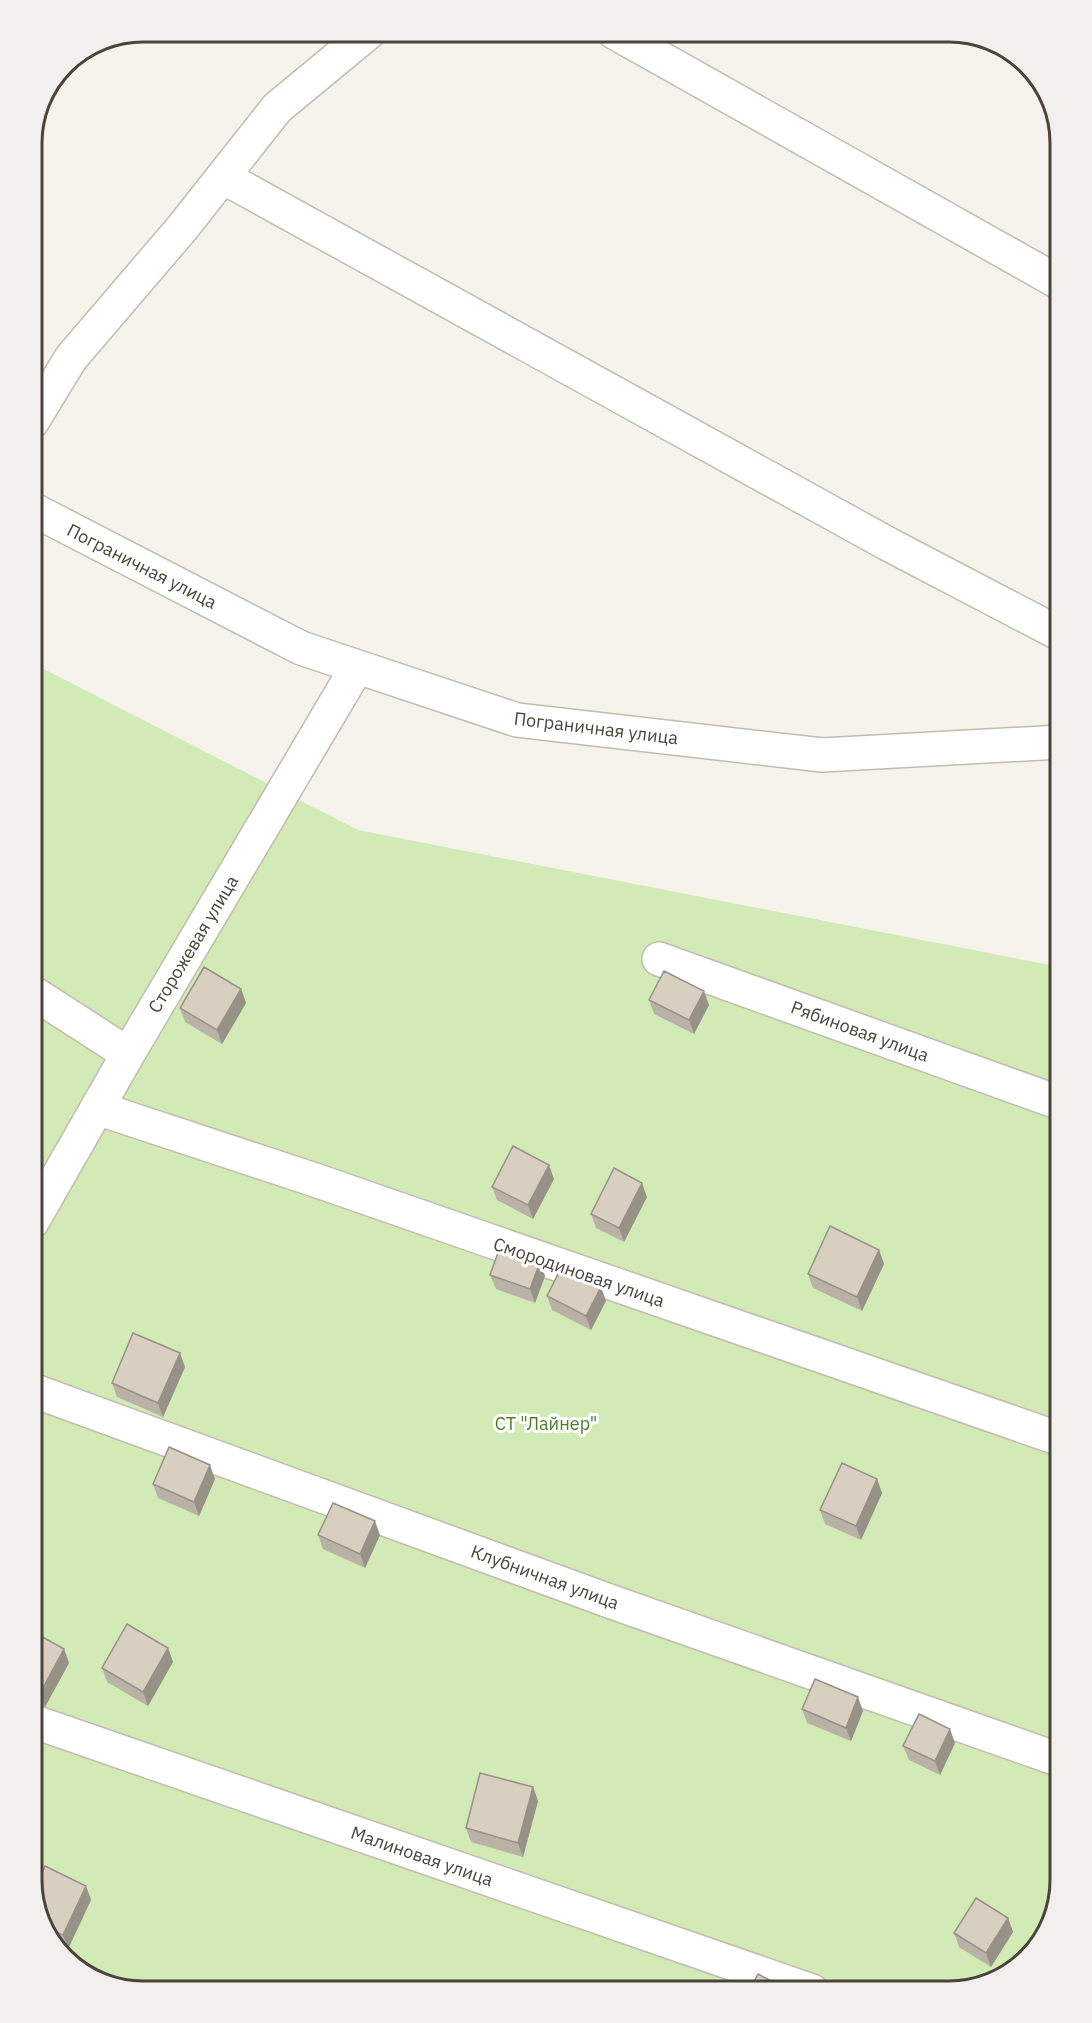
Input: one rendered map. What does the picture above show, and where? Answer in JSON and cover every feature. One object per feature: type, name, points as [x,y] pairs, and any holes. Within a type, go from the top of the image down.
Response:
[{"type":"street","points":[[42,406],[71,358],[183,226],[277,108],[357,42]]},
{"type":"street","points":[[632,42],[1050,277]]},
{"type":"street","points":[[223,177],[888,544],[1050,629]]},
{"type":"street","name":"Пограничная улица","points":[[42,514],[301,648],[517,720],[822,755],[1050,743]]},
{"type":"street","name":"Сторожевая улица","points":[[42,1204],[128,1054],[357,667]]},
{"type":"street","name":"Рябиновая улица","points":[[659,959],[1050,1099]]},
{"type":"street","points":[[42,998],[128,1054]]},
{"type":"street","name":"Смородиновая улица","points":[[97,1108],[315,1180],[1050,1435]]},
{"type":"street","name":"Клубничная улица","points":[[42,1394],[601,1598],[1050,1756]]},
{"type":"street","name":"Малиновая улица","points":[[42,1723],[783,1981]]},
{"type":"green space","name":"СТ \"Лайнер\"","points":[[42,668],[358,830],[1050,965],[1050,1880],[1047,1906],[1040,1925],[1025,1947],[1005,1964],[969,1979],[949,1981],[136,1981],[98,1971],[76,1956],[56,1931],[44,1900],[42,1880]]},
{"type":"building","points":[[204,967],[241,989],[217,1030],[180,1008]]},
{"type":"building","points":[[664,971],[704,991],[689,1020],[649,1000]]},
{"type":"building","points":[[513,1146],[549,1165],[528,1205],[492,1187]]},
{"type":"building","points":[[614,1168],[642,1183],[619,1228],[591,1214]]},
{"type":"building","points":[[830,1226],[879,1250],[857,1297],[808,1274]]},
{"type":"building","points":[[500,1247],[540,1262],[530,1289],[490,1275]]},
{"type":"building","points":[[562,1266],[601,1287],[586,1316],[547,1296]]},
{"type":"building","points":[[133,1333],[180,1353],[158,1403],[112,1383]]},
{"type":"building","points":[[169,1447],[210,1465],[194,1502],[153,1484]]},
{"type":"building","points":[[842,1463],[877,1479],[856,1526],[820,1510]]},
{"type":"building","points":[[333,1503],[375,1521],[360,1554],[318,1535]]},
{"type":"building","points":[[127,1624],[168,1648],[143,1692],[102,1668]]},
{"type":"building","points":[[42,1637],[64,1649],[42,1689]]},
{"type":"building","points":[[815,1679],[858,1697],[846,1728],[802,1709]]},
{"type":"building","points":[[919,1714],[950,1729],[935,1761],[903,1746]]},
{"type":"building","points":[[480,1773],[533,1787],[518,1843],[466,1828]]},
{"type":"building","points":[[45,1866],[86,1886],[63,1935],[57,1932],[50,1919],[44,1900],[42,1873]]},
{"type":"building","points":[[976,1898],[1008,1918],[986,1953],[954,1933]]},
{"type":"building","points":[[758,1974],[771,1981],[754,1981]]}]
